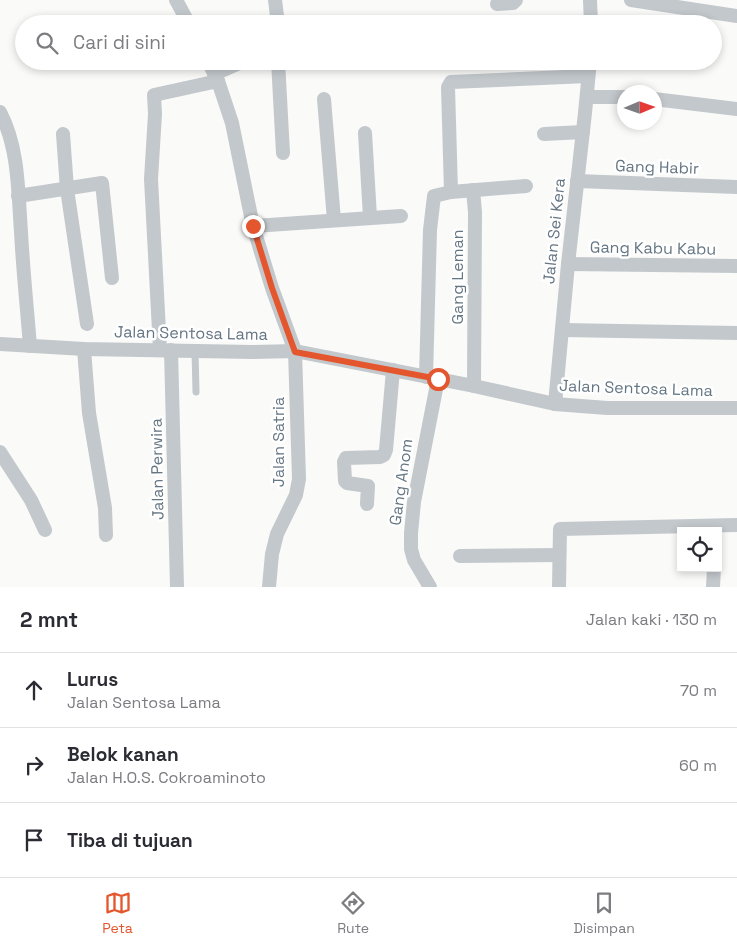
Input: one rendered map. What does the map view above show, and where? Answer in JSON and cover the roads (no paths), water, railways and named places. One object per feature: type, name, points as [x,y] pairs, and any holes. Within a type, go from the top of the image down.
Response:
[{"type":"street","points":[[176,0],[184,15]]},
{"type":"street","points":[[275,0],[277,15]]},
{"type":"street","points":[[497,4],[516,0]]},
{"type":"street","points":[[590,0],[591,15]]},
{"type":"street","points":[[631,0],[737,16]]},
{"type":"street","points":[[278,70],[283,153]]},
{"type":"street","name":"Jalan Sei Kera","points":[[555,404],[589,70]]},
{"type":"street","name":"Jalan Satria","points":[[213,72],[232,123],[253,226],[272,288],[295,352],[299,479],[294,501],[277,534],[272,554],[269,587]]},
{"type":"street","name":"Jalan Perwira","points":[[177,587],[166,350],[150,178],[155,114],[154,95],[213,72]]},
{"type":"street","points":[[526,186],[451,192],[448,87],[451,82],[588,76]]},
{"type":"street","points":[[587,97],[617,97]]},
{"type":"street","points":[[324,99],[334,220]]},
{"type":"street","points":[[662,100],[737,109]]},
{"type":"street","points":[[0,112],[8,127],[13,147],[30,346]]},
{"type":"street","points":[[544,134],[583,132]]},
{"type":"street","points":[[366,133],[370,217]]},
{"type":"street","points":[[63,134],[67,188],[86,324]]},
{"type":"street","name":"Gang Habir","points":[[577,181],[737,187]]},
{"type":"street","points":[[18,196],[102,183],[112,278]]},
{"type":"street","name":"Gang Leman","points":[[473,190],[475,212],[474,386]]},
{"type":"street","name":"Gang Anom","points":[[430,587],[414,560],[411,549],[411,533],[432,378],[430,230],[434,196],[451,192]]},
{"type":"street","points":[[253,226],[401,216]]},
{"type":"street","name":"Gang Kabu Kabu","points":[[568,264],[737,266]]},
{"type":"street","points":[[562,330],[737,333]]},
{"type":"street","name":"Jalan Sentosa Lama","points":[[0,344],[84,349],[295,352],[474,386],[555,404],[607,408],[737,408]]},
{"type":"street","points":[[84,349],[89,413],[105,508],[106,535]]},
{"type":"street","points":[[367,504],[368,486],[345,480],[344,462],[346,458],[380,457],[384,454],[386,450],[393,370]]},
{"type":"street","points":[[0,452],[31,500],[45,530]]},
{"type":"street","points":[[722,528],[737,526]]},
{"type":"street","points":[[559,587],[560,529],[677,529]]},
{"type":"street","points":[[460,556],[559,555]]},
{"type":"street","points":[[713,587],[714,572]]},
{"type":"lane","points":[[195,351],[196,392]]}]
